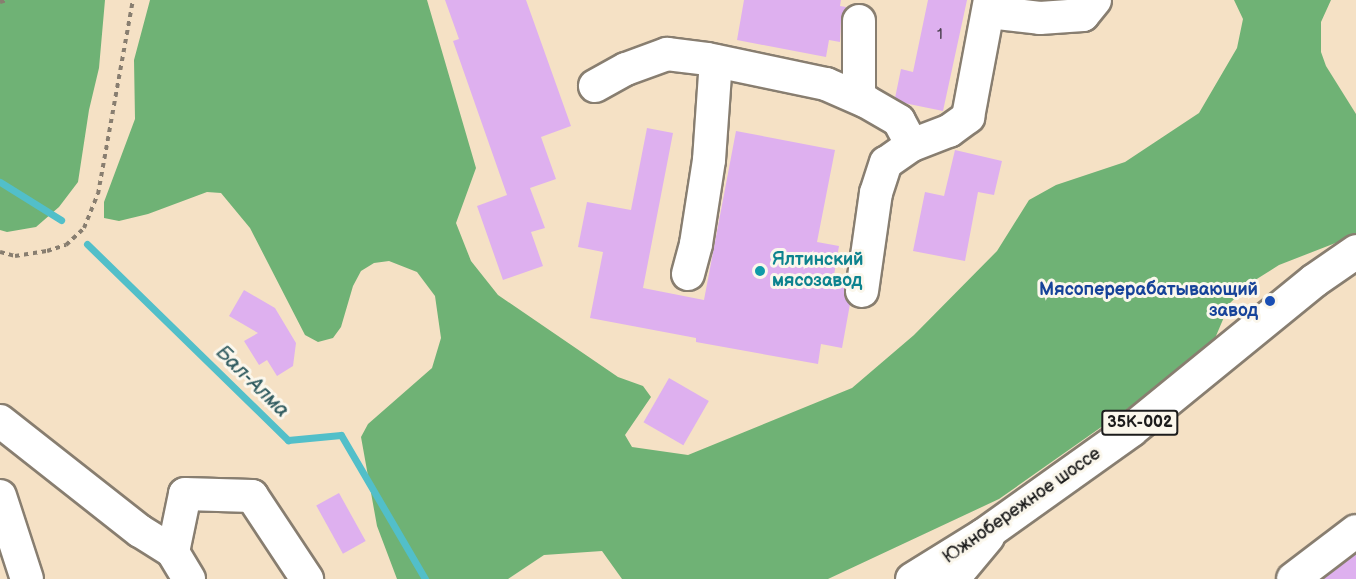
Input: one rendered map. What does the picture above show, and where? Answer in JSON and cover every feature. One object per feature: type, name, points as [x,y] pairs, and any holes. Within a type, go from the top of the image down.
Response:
[{"type":"highway","name":"Южнобережное шоссе","points":[[912,579],[983,535],[1130,430],[1269,316],[1356,251]]},
{"type":"highway","name":"Южнобережное шоссе","points":[[920,579],[988,537],[1137,430],[1276,316],[1356,258]]},
{"type":"lane","points":[[862,291],[876,193],[886,163],[912,145],[949,131],[968,117],[989,6],[1040,18],[1083,15],[1095,0]]},
{"type":"lane","points":[[859,21],[859,98]]},
{"type":"lane","points":[[595,86],[626,69],[667,54],[716,61],[826,84],[859,98],[899,122],[912,145]]},
{"type":"lane","points":[[688,274],[696,244],[709,160],[716,61]]},
{"type":"lane","points":[[0,421],[58,464],[140,531],[173,552],[189,579]]},
{"type":"lane","points":[[173,552],[185,494],[252,496],[307,579]]},
{"type":"lane","points":[[0,496],[27,579]]},
{"type":"lane","points":[[1293,579],[1356,531]]},
{"type":"lane","points":[[953,579],[988,537]]},
{"type":"path","points":[[0,2],[7,0]]},
{"type":"path","points":[[0,252],[15,255],[47,251],[66,244],[84,228],[98,194],[133,0]]},
{"type":"green space","points":[[0,0],[105,0],[99,68],[89,110],[78,182],[59,207],[36,227],[7,232],[0,230]]},
{"type":"green space","points":[[150,0],[427,0],[476,168],[456,223],[471,261],[498,295],[618,377],[643,386],[651,397],[625,435],[632,447],[688,455],[852,388],[914,335],[997,251],[1029,200],[1056,185],[1125,162],[1199,113],[1237,48],[1243,19],[1234,0],[1331,0],[1321,22],[1321,52],[1326,66],[1356,114],[1356,235],[1279,265],[1252,282],[1230,303],[1213,343],[1191,364],[999,499],[828,579],[622,579],[602,551],[544,555],[508,579],[397,579],[377,526],[361,437],[368,424],[432,368],[441,338],[435,296],[417,272],[389,261],[374,263],[361,271],[353,286],[341,327],[333,338],[318,342],[305,335],[250,228],[221,193],[207,192],[148,214],[119,221],[104,218],[104,202],[135,119],[134,60]]},
{"type":"building","points":[[445,0],[526,0],[571,126],[541,137],[556,179],[530,188],[545,228],[531,232],[543,266],[503,280],[477,206],[507,195],[453,41],[459,39]]},
{"type":"building","points":[[744,0],[841,0],[840,6],[846,7],[841,20],[840,42],[829,40],[826,57],[737,40]]},
{"type":"building","points":[[928,0],[967,0],[943,111],[904,103],[895,98],[901,69],[913,72]]},
{"type":"building","points":[[647,128],[673,133],[643,288],[704,300],[736,131],[835,150],[817,242],[839,246],[833,281],[845,283],[845,297],[850,304],[842,348],[821,344],[818,364],[696,342],[696,338],[590,318],[603,252],[578,247],[587,202],[631,210]]},
{"type":"building","points":[[955,150],[1002,161],[994,195],[978,192],[965,261],[913,251],[925,192],[944,196]]},
{"type":"building","points":[[244,290],[275,308],[296,343],[293,366],[277,376],[267,360],[259,365],[244,341],[258,333],[229,316]]},
{"type":"building","points":[[669,378],[709,401],[683,445],[644,422]]},
{"type":"building","points":[[339,493],[366,541],[343,554],[316,506]]},
{"type":"building","points":[[1356,554],[1356,579],[1323,579]]},
{"type":"waterway","name":"Бал-Алма","points":[[0,182],[61,220]]},
{"type":"waterway","name":"Бал-Алма","points":[[87,244],[288,440],[341,435],[425,579]]},
{"type":"place","name":"Ялтинский мясозавод","points":[[760,271]]},
{"type":"place","name":"Мясоперерабатывающий завод","points":[[1270,301]]}]
